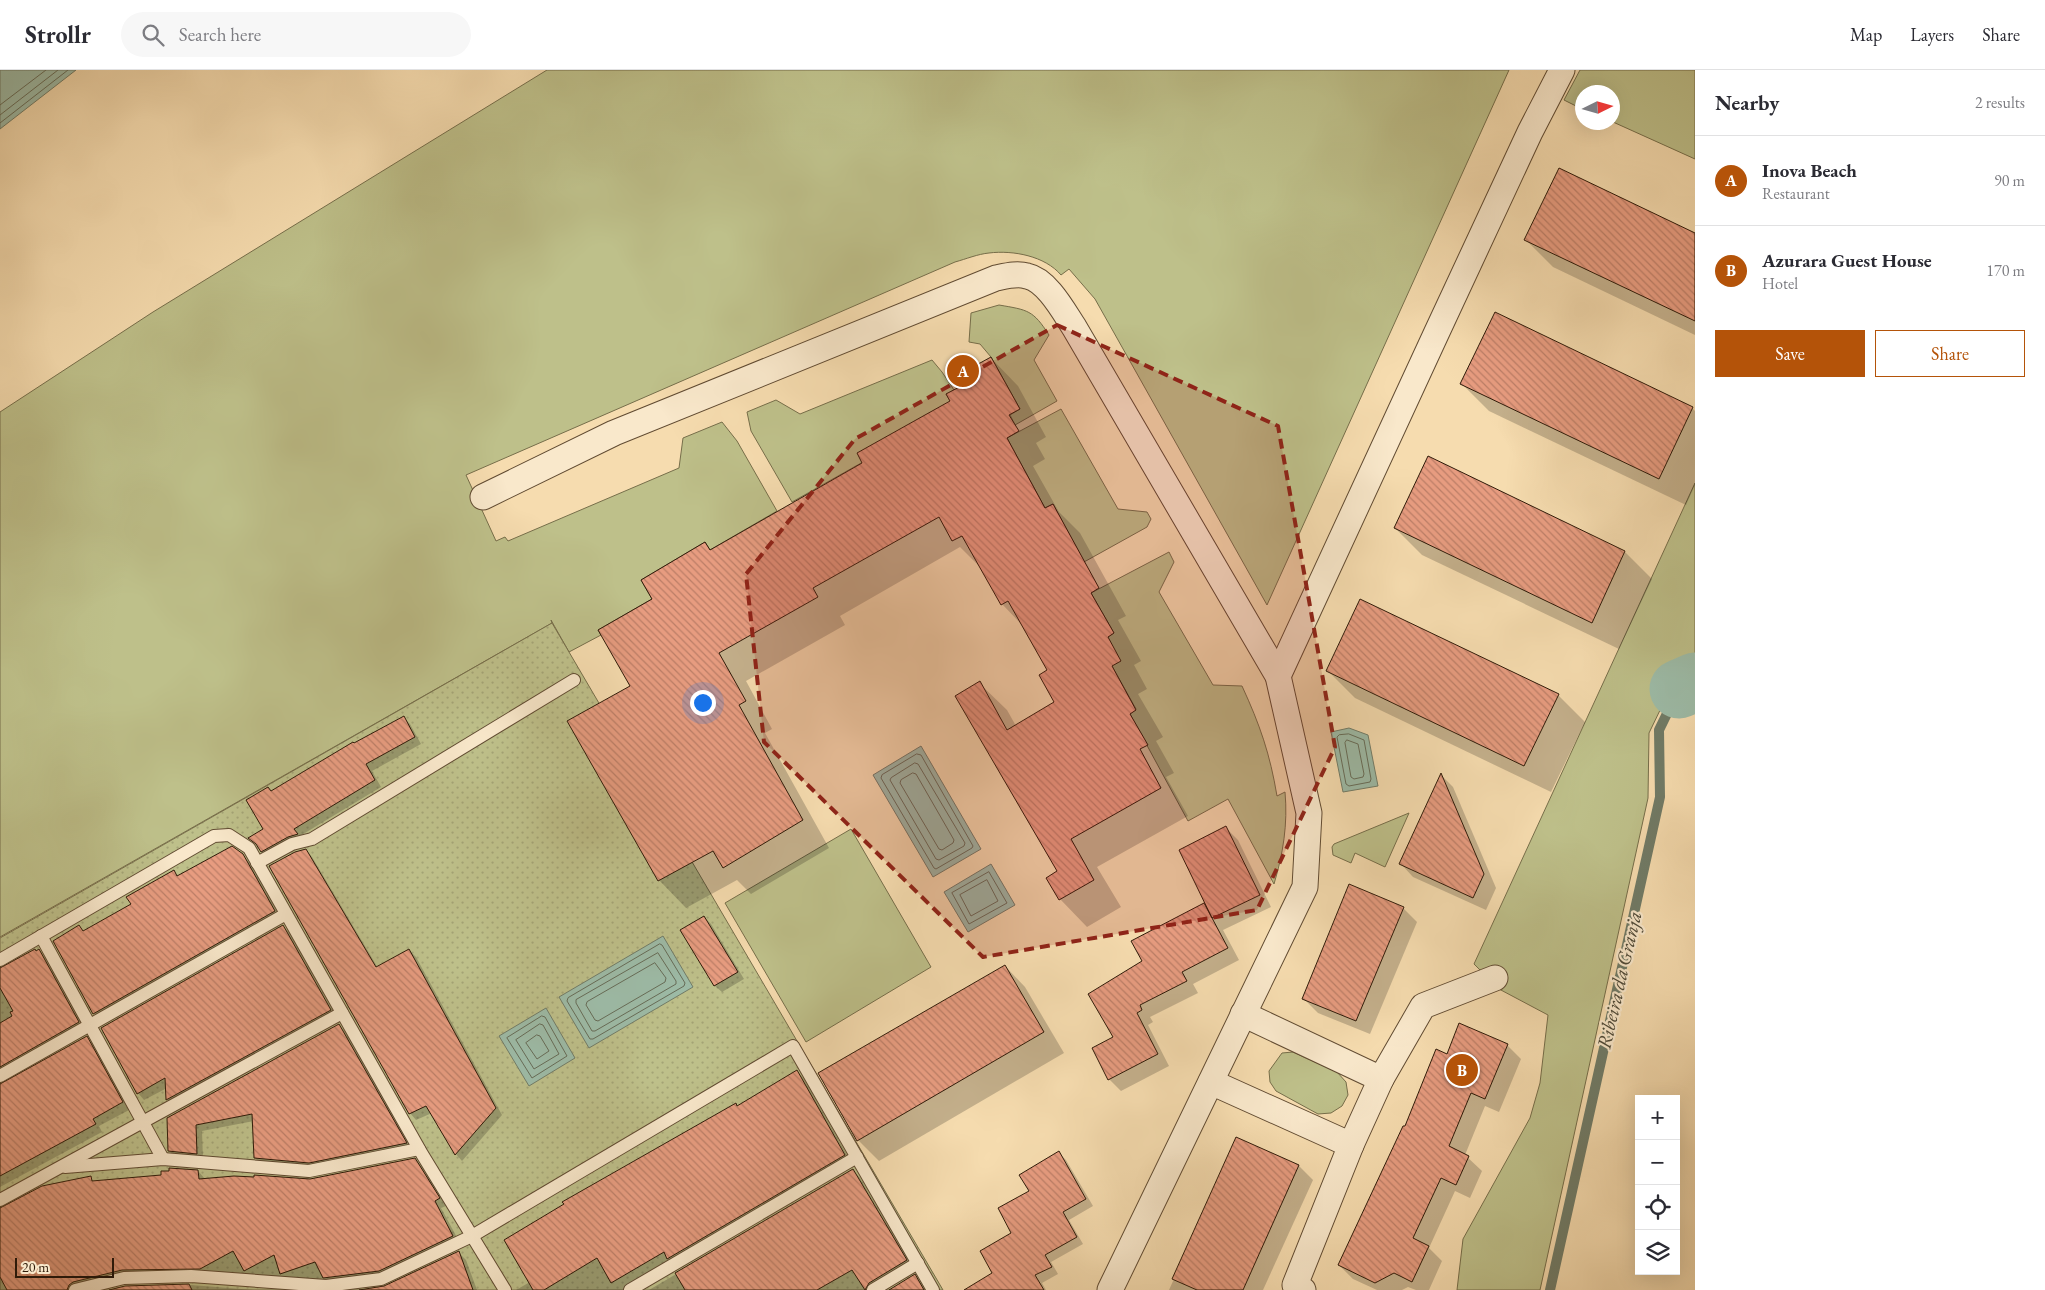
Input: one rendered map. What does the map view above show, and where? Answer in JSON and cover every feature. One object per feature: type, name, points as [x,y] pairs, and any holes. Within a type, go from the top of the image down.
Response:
[{"type":"street","points":[[1278,676],[1530,132],[1562,70]]},
{"type":"street","points":[[483,497],[614,433],[942,298],[996,278],[1016,275],[1029,276],[1041,283],[1052,295],[1074,327],[1278,676],[1309,813],[1305,887],[1110,1290]]},
{"type":"street","points":[[1303,1290],[1295,1285],[1351,1146],[1381,1079],[1423,1006],[1495,978]]},
{"type":"street","points":[[1243,1014],[1381,1079]]},
{"type":"street","points":[[1210,1082],[1351,1146]]},
{"type":"lane","points":[[257,863],[292,844],[312,839],[574,680]]},
{"type":"lane","points":[[0,960],[214,836],[230,835],[249,848],[420,1149],[505,1290]]},
{"type":"lane","points":[[0,1076],[286,914]]},
{"type":"lane","points":[[41,936],[163,1159]]},
{"type":"lane","points":[[0,1200],[342,1013]]},
{"type":"lane","points":[[75,1290],[124,1278],[191,1276],[326,1286],[381,1279],[472,1236],[793,1046],[934,1290]]},
{"type":"lane","points":[[59,1167],[163,1159],[309,1171],[420,1149]]},
{"type":"lane","points":[[630,1290],[857,1157]]},
{"type":"lane","points":[[873,1290],[918,1263]]},
{"type":"highlighted area","points":[[1057,325],[1278,426],[1335,747],[1257,910],[983,957],[764,742],[746,574],[855,439]]},
{"type":"green space","points":[[547,70],[1509,70],[1267,605],[1095,299],[1069,269],[1061,275],[1054,268],[1038,259],[1008,252],[976,255],[955,262],[466,475],[496,541],[505,537],[508,541],[679,468],[683,438],[722,422],[737,441],[777,511],[710,550],[705,542],[641,580],[652,599],[598,630],[601,635],[569,652],[551,620],[552,623],[0,937],[0,412],[153,312]]},
{"type":"green space","points":[[1580,70],[1695,70],[1695,159],[1620,125],[1620,85],[1575,85],[1575,106],[1564,100]]},
{"type":"green space","points":[[999,305],[1029,312],[1039,320],[1049,335],[1034,360],[1057,401],[1015,425],[1010,415],[1020,409],[991,357],[980,344],[969,342],[971,313]]},
{"type":"green space","points":[[932,360],[954,390],[946,394],[955,410],[792,502],[751,431],[747,412],[776,400],[800,414]]},
{"type":"green space","points":[[1061,409],[1118,509],[1147,512],[1151,519],[1147,527],[1084,562],[1053,504],[1045,508],[1007,438]]},
{"type":"green space","points":[[1695,483],[1695,668],[1677,675],[1649,733],[1648,798],[1540,1290],[1457,1290],[1463,1239],[1530,1118],[1540,1083],[1548,1015],[1499,989],[1474,964]]},
{"type":"green space","points":[[1169,552],[1174,562],[1159,592],[1213,685],[1242,686],[1264,740],[1277,796],[1285,792],[1286,816],[1284,839],[1274,884],[1228,799],[1188,821],[1130,714],[1136,709],[1112,666],[1108,637],[1114,633],[1091,593]]},
{"type":"green space","points":[[552,623],[943,1290],[0,1290],[0,938]]},
{"type":"green space","points":[[1409,813],[1385,867],[1355,853],[1351,863],[1333,855],[1332,847],[1334,844]]},
{"type":"green space","points":[[851,829],[931,967],[806,1042],[725,903]]},
{"type":"green space","points":[[1293,1052],[1337,1072],[1346,1082],[1348,1095],[1342,1106],[1331,1113],[1318,1114],[1276,1091],[1270,1082],[1269,1071],[1282,1053]]},
{"type":"water","points":[[0,70],[76,70],[0,129]]},
{"type":"water","points":[[1349,728],[1368,735],[1378,786],[1343,792],[1331,732]]},
{"type":"water","points":[[921,746],[981,849],[933,877],[873,775]]},
{"type":"water","points":[[991,864],[1015,905],[968,932],[944,892]]},
{"type":"water","points":[[663,936],[693,987],[589,1048],[559,997]]},
{"type":"water","points":[[546,1008],[575,1058],[529,1086],[499,1036]]},
{"type":"building","points":[[1559,168],[1695,233],[1695,321],[1524,240]]},
{"type":"building","points":[[1495,312],[1693,407],[1659,479],[1460,384]]},
{"type":"building","points":[[991,357],[1020,409],[1009,415],[1019,431],[1007,438],[1045,508],[1053,504],[1099,588],[1091,593],[1114,633],[1108,637],[1121,661],[1112,666],[1136,710],[1130,714],[1148,745],[1140,749],[1161,788],[1071,839],[1094,880],[1059,900],[1046,878],[1057,871],[955,696],[980,681],[1007,730],[1054,702],[1039,675],[1047,670],[1008,601],[1001,605],[962,536],[952,541],[939,517],[813,588],[818,597],[719,653],[746,701],[739,705],[803,820],[723,868],[713,851],[658,881],[567,721],[630,686],[598,630],[652,599],[641,580],[705,542],[710,550],[862,463],[857,453],[950,401],[946,394],[965,384],[960,374]]},
{"type":"building","points":[[1428,456],[1625,551],[1592,623],[1394,528]]},
{"type":"building","points":[[1360,599],[1559,694],[1524,766],[1326,671]]},
{"type":"building","points":[[404,716],[415,737],[366,764],[375,780],[294,829],[298,834],[288,837],[261,852],[256,844],[248,838],[263,829],[246,800],[268,787],[271,791],[353,742]]},
{"type":"building","points":[[1441,773],[1484,874],[1473,898],[1399,864]]},
{"type":"building","points":[[1226,826],[1260,895],[1212,918],[1179,850]]},
{"type":"building","points":[[232,846],[243,854],[275,911],[93,1014],[53,941],[79,925],[83,931],[131,904],[126,897],[174,870],[177,876]]},
{"type":"building","points":[[306,849],[376,967],[409,949],[496,1108],[455,1155],[426,1106],[409,1114],[269,866],[295,852]]},
{"type":"building","points":[[1349,884],[1404,907],[1356,1021],[1302,999]]},
{"type":"building","points":[[1204,903],[1228,948],[1182,972],[1187,981],[1140,1005],[1142,1010],[1137,1013],[1158,1054],[1108,1080],[1092,1048],[1113,1037],[1088,994],[1142,961],[1131,941]]},
{"type":"building","points":[[704,916],[738,972],[714,986],[680,930]]},
{"type":"building","points":[[283,925],[331,1010],[166,1100],[165,1078],[137,1094],[101,1028]]},
{"type":"building","points":[[35,949],[36,951],[39,949],[79,1022],[0,1067],[0,1023],[12,1016],[10,1012],[13,1011],[0,988],[0,968]]},
{"type":"building","points":[[1005,965],[1044,1032],[857,1141],[818,1073]]},
{"type":"building","points":[[1459,1023],[1508,1044],[1485,1099],[1471,1093],[1449,1146],[1469,1156],[1456,1185],[1441,1178],[1413,1238],[1429,1246],[1412,1282],[1394,1273],[1375,1283],[1338,1265],[1403,1126],[1405,1126],[1436,1049],[1447,1054]]},
{"type":"building","points":[[339,1024],[407,1143],[309,1163],[254,1158],[252,1114],[196,1125],[197,1154],[168,1151],[167,1118]]},
{"type":"building","points":[[87,1036],[123,1102],[93,1119],[96,1124],[0,1176],[0,1084]]},
{"type":"building","points":[[797,1070],[845,1155],[667,1259],[664,1252],[611,1283],[597,1258],[544,1290],[533,1290],[504,1240],[564,1204],[562,1202],[736,1103],[737,1106]]},
{"type":"building","points":[[1236,1137],[1299,1165],[1243,1290],[1197,1290],[1172,1279]]},
{"type":"building","points":[[1059,1151],[1086,1199],[1063,1212],[1077,1237],[1045,1255],[1052,1267],[1035,1275],[1044,1290],[964,1290],[992,1273],[980,1251],[1011,1233],[998,1208],[1029,1191],[1019,1175]]},
{"type":"building","points":[[415,1158],[440,1198],[435,1201],[453,1236],[379,1271],[323,1278],[315,1262],[280,1274],[274,1255],[244,1271],[233,1251],[200,1269],[122,1270],[73,1282],[67,1290],[7,1290],[0,1277],[0,1208],[42,1186],[91,1176],[92,1181],[161,1175],[161,1171],[169,1171],[169,1168],[198,1170],[199,1179],[234,1176],[254,1177],[254,1175],[310,1179]]},
{"type":"building","points":[[853,1169],[907,1260],[869,1283],[865,1290],[852,1270],[817,1290],[685,1290],[675,1273]]},
{"type":"building","points":[[459,1251],[473,1290],[359,1290],[384,1286]]},
{"type":"building","points":[[915,1274],[924,1290],[889,1290]]},
{"type":"building","points":[[189,1284],[192,1290],[109,1290],[125,1286]]},
{"type":"waterway","name":"Ribeira da Granja","points":[[1679,689],[1695,682]]},
{"type":"waterway","name":"Ribeira da Granja","points":[[1550,1290],[1660,797],[1659,730],[1679,689]]},
{"type":"place","name":"Inova Beach","points":[[963,371]]},
{"type":"place","name":"Azurara Guest House","points":[[1462,1070]]}]
